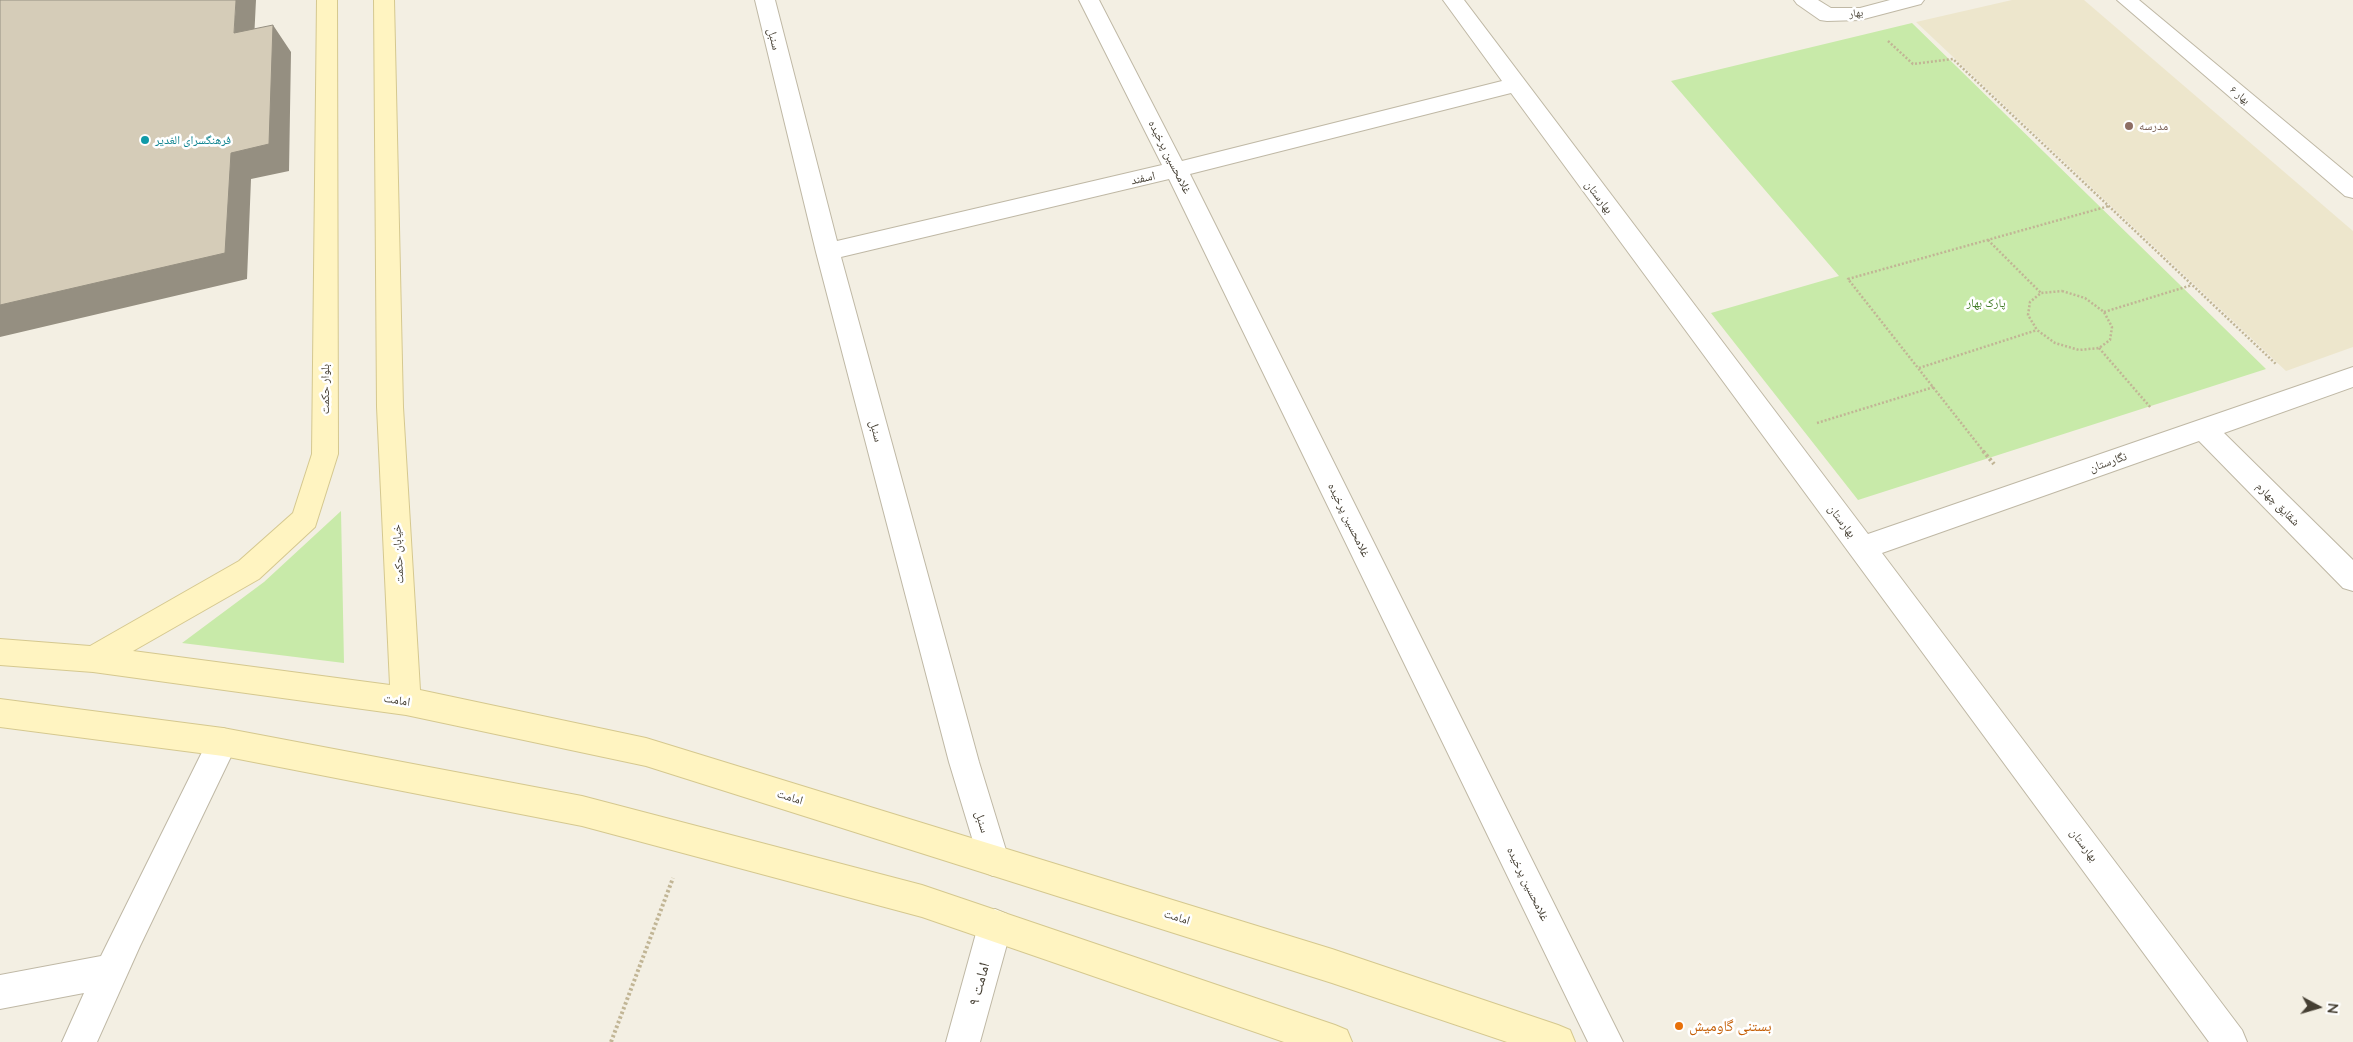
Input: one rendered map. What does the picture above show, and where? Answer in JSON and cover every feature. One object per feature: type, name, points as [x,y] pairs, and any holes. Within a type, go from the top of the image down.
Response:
[{"type":"street","name":"بلوار حکمت","points":[[93,659],[249,570],[305,519],[325,454],[327,0]]},
{"type":"street","name":"خیابان حکمت","points":[[384,0],[390,407],[406,701]]},
{"type":"street","name":"سنبل","points":[[765,0],[828,252],[964,762],[993,860]]},
{"type":"street","name":"غلامحسین پرخیده","points":[[1089,0],[1176,170],[1606,1042]]},
{"type":"street","name":"بهارستان","points":[[1453,0],[2230,1042]]},
{"type":"street","name":"بهار","points":[[1804,0],[1827,15],[1860,14],[1914,0]]},
{"type":"street","name":"بهار ۶","points":[[2127,0],[2353,190]]},
{"type":"street","name":"اسفند","points":[[828,252],[1176,170],[1515,85]]},
{"type":"street","name":"نگارستان","points":[[1862,548],[2353,377]]},
{"type":"street","name":"شقایق چهارم","points":[[2203,429],[2353,579]]},
{"type":"street","name":"امامت","points":[[0,652],[93,659],[406,701],[646,752],[1332,966],[1558,1042]]},
{"type":"street","points":[[0,713],[223,742],[582,811],[922,901],[1318,1039]]},
{"type":"street","points":[[79,1042],[223,742]]},
{"type":"street","name":"امامت ۹","points":[[963,1042],[995,926]]},
{"type":"street","points":[[0,992],[112,971]]},
{"type":"path","points":[[1860,14],[1913,64],[1953,59],[2307,393]]},
{"type":"path","points":[[2018,494],[1848,279],[2109,206]]},
{"type":"path","points":[[1987,240],[2041,293]]},
{"type":"path","points":[[2104,312],[2192,285]]},
{"type":"path","points":[[2062,291],[2085,298],[2104,312],[2112,326],[2110,340],[2098,348],[2078,350],[2055,343],[2037,330],[2028,315],[2030,302],[2041,293],[2062,291]]},
{"type":"path","points":[[1919,368],[2037,330]]},
{"type":"path","points":[[2098,348],[2178,438]]},
{"type":"path","points":[[1778,435],[1934,387]]},
{"type":"path","points":[[611,1042],[687,840]]},
{"type":"shaded area","name":"مدرسه","points":[[2012,0],[2084,0],[2353,231],[2353,347],[2286,371],[1916,22]]},
{"type":"green space","name":"پارک بهار","points":[[1912,23],[2266,369],[1858,500],[1711,313],[1839,276],[1671,81]]},
{"type":"green space","points":[[341,511],[344,663],[182,643],[264,582]]},
{"type":"building","name":"فرهنگسرای الغدیر","points":[[0,0],[236,0],[234,33],[273,25],[269,144],[231,153],[225,253],[0,305]]},
{"type":"place","name":"مدرسه","points":[[2129,126]]},
{"type":"place","name":"فرهنگسرای الغدیر","points":[[145,140]]},
{"type":"place","name":"بستنی گاومیش","points":[[1679,1026]]}]
